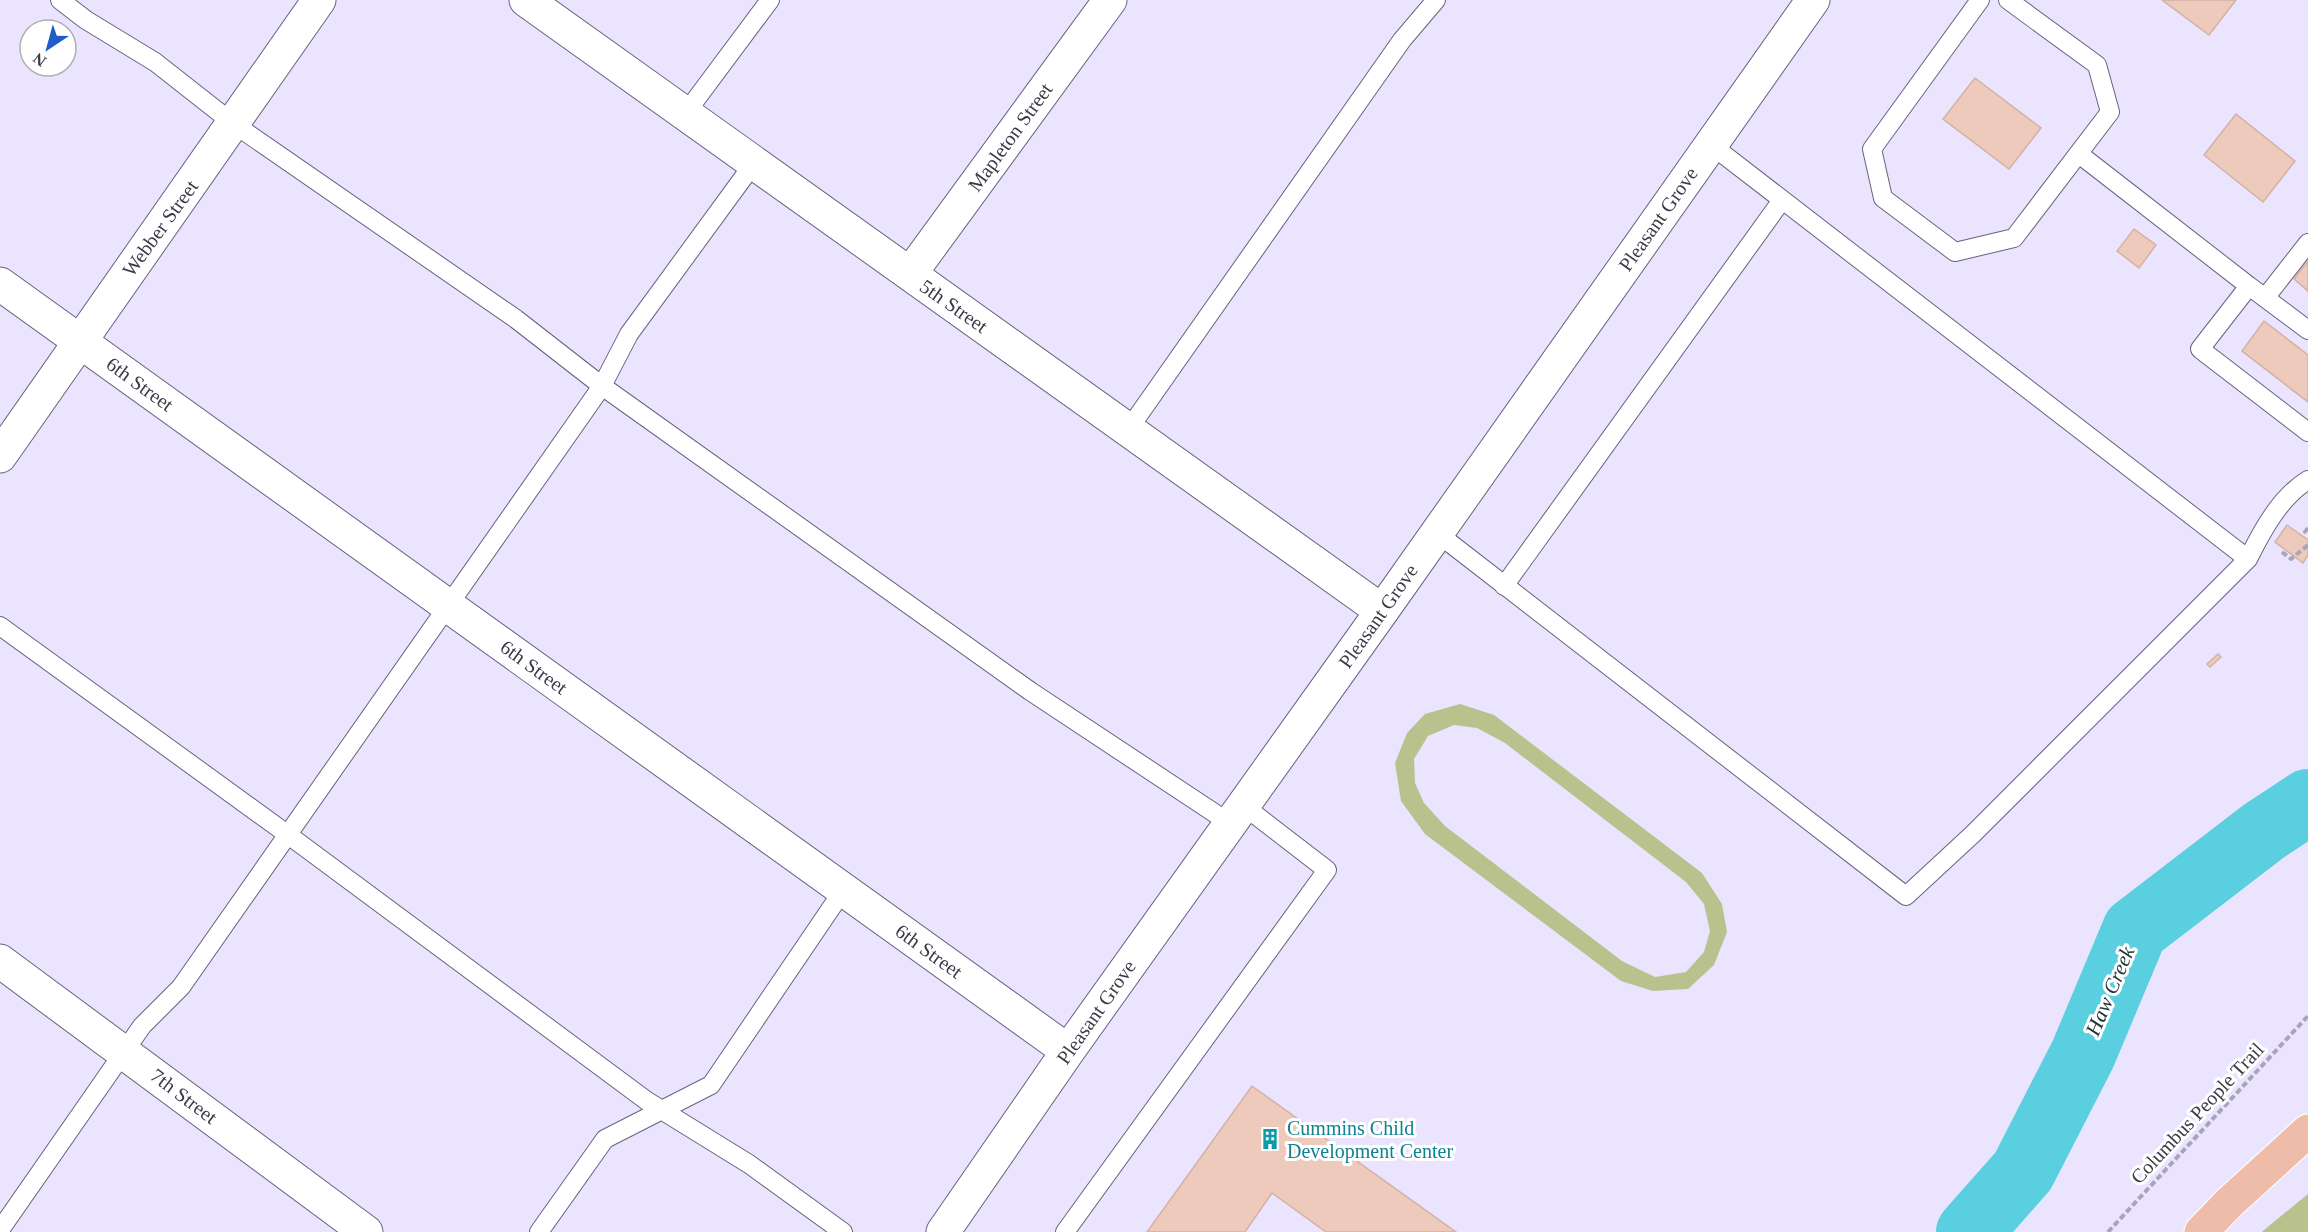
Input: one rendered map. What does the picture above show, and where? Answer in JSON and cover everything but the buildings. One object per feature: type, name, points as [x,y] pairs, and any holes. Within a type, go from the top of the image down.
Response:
[{"type":"main road","points":[[2200,1232],[2308,1131]]},
{"type":"street","name":"Webber Street","points":[[0,456],[319,0]]},
{"type":"street","name":"5th Street","points":[[526,0],[1382,611]]},
{"type":"street","name":"Mapleton Street","points":[[910,274],[1110,0]]},
{"type":"street","name":"Pleasant Grove","points":[[943,1232],[1068,1051],[1813,0]]},
{"type":"street","name":"6th Street","points":[[0,284],[1068,1051]]},
{"type":"street","name":"7th Street","points":[[0,961],[126,1052],[366,1232]]},
{"type":"lane","points":[[60,0],[86,21],[155,62],[234,124],[516,319],[602,386],[1030,691],[1327,870],[1065,1232]]},
{"type":"lane","points":[[685,114],[770,0]]},
{"type":"lane","points":[[1128,430],[1402,40],[1436,0]]},
{"type":"lane","points":[[1980,0],[1872,149],[1883,198],[1955,252],[2014,238],[2109,112],[2097,65],[2008,0]]},
{"type":"lane","points":[[1710,144],[2248,559]]},
{"type":"lane","points":[[2079,154],[2308,330]]},
{"type":"lane","points":[[0,1230],[142,1026],[181,987],[602,386],[629,334],[754,163]]},
{"type":"lane","points":[[1504,586],[1782,200]]},
{"type":"lane","points":[[2265,298],[2308,243]]},
{"type":"lane","points":[[2249,286],[2200,349],[2308,432]]},
{"type":"lane","points":[[1437,533],[1906,896],[1973,834],[2248,559],[2266,523],[2300,485],[2308,480]]},
{"type":"lane","points":[[0,626],[287,834],[647,1101],[749,1164],[843,1232]]},
{"type":"lane","points":[[538,1232],[605,1139],[711,1085],[844,889]]},
{"type":"path","points":[[2308,528],[2305,532],[2308,534]]},
{"type":"path","name":"Columbus People Trail","points":[[2108,1232],[2308,1016]]},
{"type":"green space","points":[[1460,704],[1494,715],[1702,873],[1722,904],[1727,932],[1714,965],[1688,989],[1653,991],[1621,981],[1425,834],[1401,801],[1395,763],[1407,733],[1425,714]],"holes":[[[1454,725],[1477,728],[1505,743],[1686,882],[1704,904],[1710,931],[1704,952],[1686,972],[1655,977],[1622,961],[1445,826],[1424,803],[1415,783],[1414,759],[1428,736]]]},
{"type":"green space","points":[[2308,1194],[2308,1232],[2262,1232],[2264,1230]]},
{"type":"waterway","name":"Haw Creek","points":[[1969,1232],[2023,1171],[2083,1054],[2135,930],[2264,831],[2308,802]]},
{"type":"place","name":"Cummins Child Development Center","points":[[1270,1139]]}]
